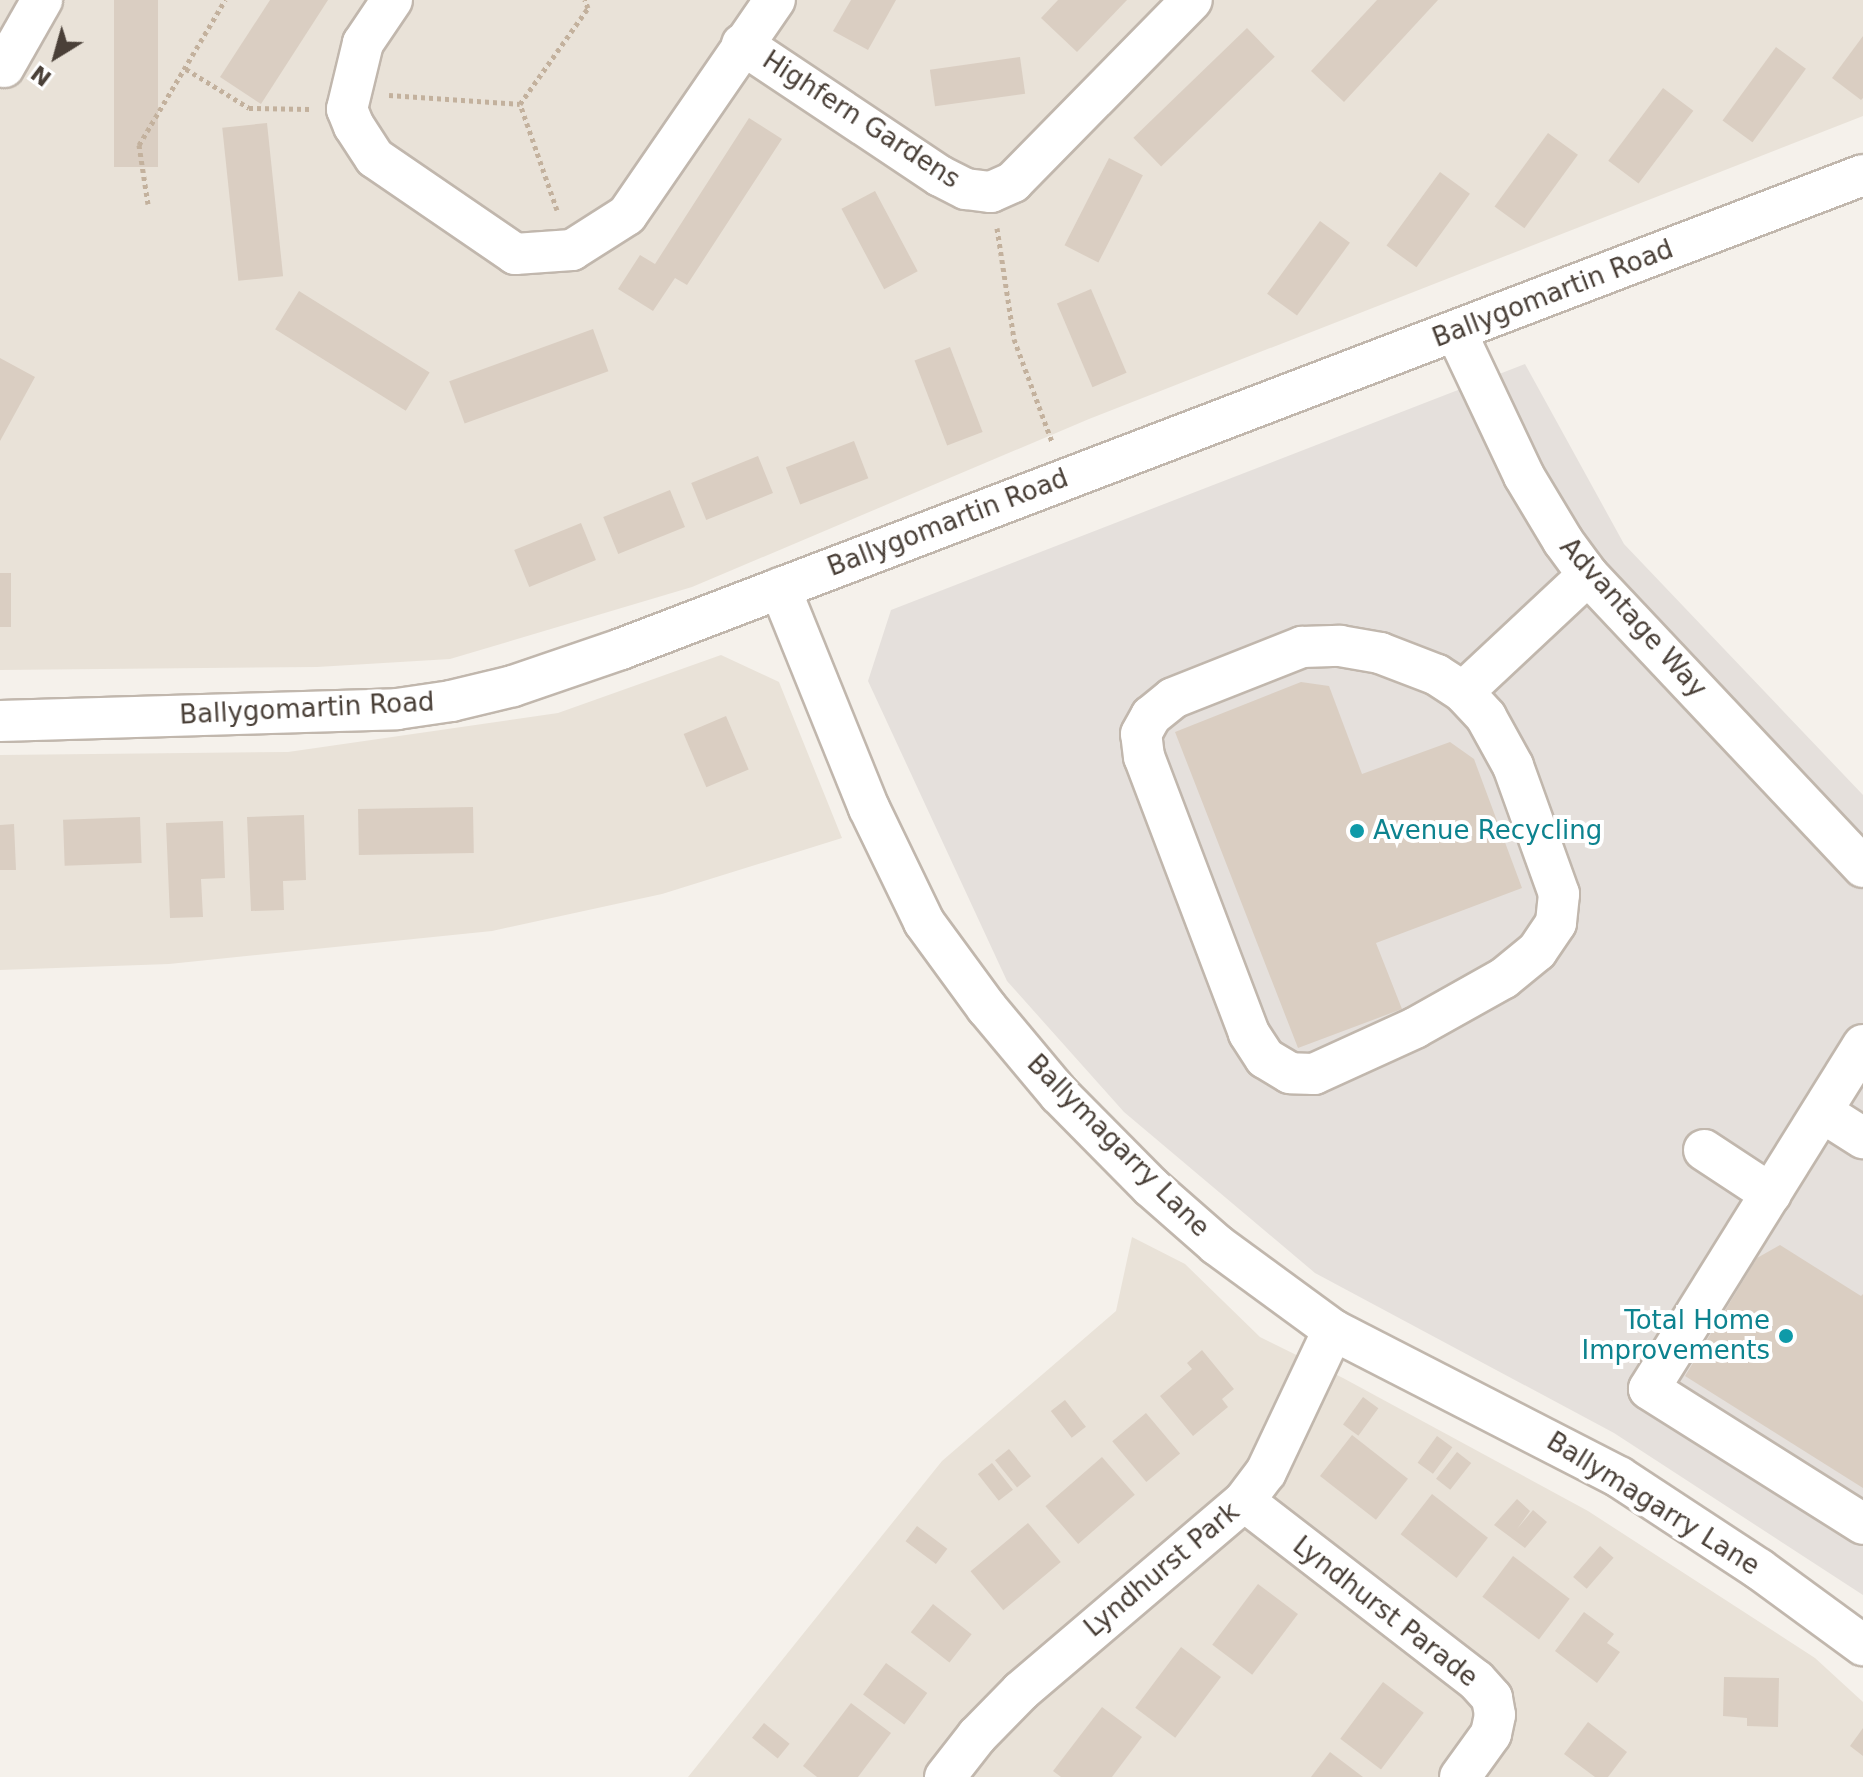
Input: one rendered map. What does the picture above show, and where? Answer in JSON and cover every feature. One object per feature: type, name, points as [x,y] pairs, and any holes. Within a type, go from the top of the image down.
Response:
[{"type":"street","points":[[4,67],[42,0]]},
{"type":"street","points":[[392,0],[363,43],[349,100],[375,158],[515,254],[572,250],[627,215],[775,0]]},
{"type":"street","name":"Highfern Gardens","points":[[742,44],[940,176],[966,189],[991,192],[1013,182],[1192,0]]},
{"type":"street","name":"Ballygomartin Road","points":[[0,721],[420,706],[479,695],[551,674],[1863,175]]},
{"type":"street","name":"Advantage Way","points":[[1456,332],[1524,476],[1563,541],[1588,575],[1863,867]]},
{"type":"street","points":[[1463,692],[1588,575]]},
{"type":"street","name":"Ballymagarry Lane","points":[[780,588],[869,808],[924,922],[987,1008],[1059,1094],[1151,1187],[1217,1245],[1333,1330],[1619,1477],[1759,1569],[1863,1645]]},
{"type":"street","points":[[1340,646],[1380,653],[1437,675],[1463,692],[1486,717],[1513,766],[1559,894],[1556,923],[1537,951],[1504,978],[1415,1028],[1314,1074],[1290,1073],[1265,1058],[1249,1033],[1144,757],[1141,734],[1151,716],[1173,698],[1302,647],[1340,646]]},
{"type":"street","points":[[1863,1045],[1649,1389],[1863,1524]]},
{"type":"street","points":[[1822,1112],[1863,1138]]},
{"type":"street","points":[[1704,1150],[1771,1194]]},
{"type":"street","name":"Lyndhurst Park","points":[[945,1777],[977,1736],[1021,1691],[1244,1501],[1266,1472],[1333,1330]]},
{"type":"street","name":"Lyndhurst Parade","points":[[1244,1501],[1476,1680],[1492,1698],[1495,1715],[1491,1734],[1460,1777]]},
{"type":"path","points":[[148,204],[139,145],[225,0]]},
{"type":"path","points":[[520,104],[588,8],[585,0]]},
{"type":"path","points":[[186,69],[249,108],[349,100],[520,104]]},
{"type":"path","points":[[520,104],[572,250]]},
{"type":"path","points":[[998,233],[1014,339],[1049,435]]},
{"type":"shaded area","points":[[0,0],[1863,0],[1863,116],[1089,419],[692,587],[450,659],[317,667],[0,670]]},
{"type":"shaded area","points":[[1525,364],[1624,544],[1863,795],[1863,1595],[1614,1433],[1315,1273],[1124,1112],[1007,981],[868,681],[891,610]]},
{"type":"shaded area","points":[[721,655],[779,682],[842,838],[662,894],[492,931],[169,964],[0,970],[0,755],[288,752],[558,713]]},
{"type":"shaded area","points":[[1132,1237],[1185,1264],[1260,1337],[1343,1378],[1588,1511],[1815,1658],[1863,1702],[1863,1777],[688,1777],[942,1461],[1116,1311]]},
{"type":"building","points":[[114,0],[158,0],[158,167],[114,167]]},
{"type":"building","points":[[270,0],[328,0],[261,104],[220,77]]},
{"type":"building","points":[[851,0],[896,0],[868,50],[833,31]]},
{"type":"building","points":[[1058,0],[1127,0],[1077,52],[1041,18]]},
{"type":"building","points":[[1377,0],[1438,0],[1344,102],[1311,71]]},
{"type":"building","points":[[1247,28],[1275,57],[1161,167],[1133,138]]},
{"type":"building","points":[[1863,36],[1863,98],[1861,100],[1832,78]]},
{"type":"building","points":[[1776,47],[1806,69],[1752,142],[1723,121]]},
{"type":"building","points":[[1020,57],[1025,94],[935,106],[930,70]]},
{"type":"building","points":[[1663,88],[1693,111],[1639,184],[1608,161]]},
{"type":"building","points":[[749,118],[782,139],[687,285],[675,278],[653,311],[618,289],[640,255],[655,264]]},
{"type":"building","points":[[267,123],[283,276],[238,281],[222,128]]},
{"type":"building","points":[[1548,133],[1578,155],[1524,228],[1495,207]]},
{"type":"building","points":[[1109,158],[1143,175],[1098,263],[1065,245]]},
{"type":"building","points":[[1440,172],[1470,194],[1416,267],[1387,246]]},
{"type":"building","points":[[875,191],[918,271],[884,289],[841,209]]},
{"type":"building","points":[[1320,221],[1350,243],[1297,316],[1267,294]]},
{"type":"building","points":[[1091,289],[1127,373],[1092,387],[1057,303]]},
{"type":"building","points":[[299,291],[430,373],[406,411],[275,329]]},
{"type":"building","points":[[593,329],[608,371],[465,424],[449,381]]},
{"type":"building","points":[[950,347],[983,432],[947,446],[915,361]]},
{"type":"building","points":[[0,358],[35,377],[0,441]]},
{"type":"building","points":[[854,441],[868,478],[800,505],[786,467]]},
{"type":"building","points":[[758,456],[773,493],[706,520],[691,483]]},
{"type":"building","points":[[670,490],[685,527],[618,554],[603,517]]},
{"type":"building","points":[[581,523],[596,560],[529,587],[514,550]]},
{"type":"building","points":[[0,573],[11,573],[11,627],[0,627]]},
{"type":"building","name":"Avenue Recycling","points":[[1301,682],[1329,686],[1362,774],[1450,742],[1474,759],[1522,888],[1376,943],[1402,1009],[1298,1048],[1175,732]]},
{"type":"building","points":[[726,716],[749,769],[706,787],[684,734]]},
{"type":"building","points":[[473,807],[474,853],[359,855],[358,809]]},
{"type":"building","points":[[304,815],[306,880],[283,881],[284,910],[251,911],[247,817]]},
{"type":"building","points":[[140,817],[142,863],[65,866],[63,820]]},
{"type":"building","points":[[223,821],[225,878],[201,879],[203,917],[170,918],[166,823]]},
{"type":"building","points":[[14,824],[16,870],[0,870],[0,825]]},
{"type":"building","name":"Total Home Improvements","points":[[1780,1245],[1861,1296],[1863,1294],[1863,1488],[1685,1376],[1757,1258]]},
{"type":"building","points":[[1202,1350],[1234,1389],[1222,1399],[1228,1407],[1193,1436],[1160,1396],[1192,1369],[1187,1363]]},
{"type":"building","points":[[1363,1397],[1378,1408],[1358,1436],[1343,1425]]},
{"type":"building","points":[[1065,1400],[1086,1427],[1072,1438],[1051,1411]]},
{"type":"building","points":[[1146,1413],[1180,1454],[1146,1482],[1112,1441]]},
{"type":"building","points":[[1352,1435],[1408,1479],[1376,1520],[1320,1476]]},
{"type":"building","points":[[1437,1436],[1452,1447],[1433,1474],[1418,1463]]},
{"type":"building","points":[[1009,1449],[1031,1476],[1017,1488],[995,1460]]},
{"type":"building","points":[[1457,1452],[1471,1463],[1450,1490],[1436,1479]]},
{"type":"building","points":[[1102,1457],[1135,1495],[1078,1544],[1045,1506]]},
{"type":"building","points":[[992,1463],[1013,1490],[999,1501],[978,1474]]},
{"type":"building","points":[[1432,1494],[1488,1538],[1457,1578],[1401,1534]]},
{"type":"building","points":[[1517,1499],[1530,1511],[1517,1529],[1533,1510],[1547,1522],[1525,1548],[1494,1525]]},
{"type":"building","points":[[1028,1523],[1061,1562],[1003,1610],[971,1571]]},
{"type":"building","points":[[917,1526],[947,1549],[936,1564],[906,1541]]},
{"type":"building","points":[[1600,1546],[1614,1558],[1587,1589],[1573,1577]]},
{"type":"building","points":[[1513,1556],[1570,1599],[1539,1639],[1482,1597]]},
{"type":"building","points":[[1258,1584],[1298,1614],[1252,1675],[1212,1645]]},
{"type":"building","points":[[933,1604],[972,1634],[949,1663],[911,1632]]},
{"type":"building","points":[[1584,1612],[1614,1634],[1607,1643],[1620,1652],[1597,1683],[1555,1651]]},
{"type":"building","points":[[1181,1647],[1221,1677],[1175,1738],[1135,1708]]},
{"type":"building","points":[[886,1663],[927,1693],[904,1725],[863,1695]]},
{"type":"building","points":[[1724,1677],[1779,1678],[1778,1727],[1747,1726],[1747,1718],[1723,1716]]},
{"type":"building","points":[[1383,1682],[1424,1713],[1381,1769],[1340,1739]]},
{"type":"building","points":[[851,1703],[891,1733],[858,1777],[817,1777],[803,1766]]},
{"type":"building","points":[[1102,1707],[1142,1737],[1112,1777],[1061,1777],[1053,1771]]},
{"type":"building","points":[[1588,1722],[1627,1752],[1608,1777],[1595,1777],[1564,1754]]},
{"type":"building","points":[[764,1723],[790,1744],[778,1759],[752,1738]]},
{"type":"building","points":[[1863,1728],[1863,1756],[1850,1746]]},
{"type":"building","points":[[1330,1752],[1363,1777],[1311,1777]]},
{"type":"place","name":"Avenue Recycling","points":[[1357,831]]},
{"type":"place","name":"Total Home Improvements","points":[[1786,1336]]}]
